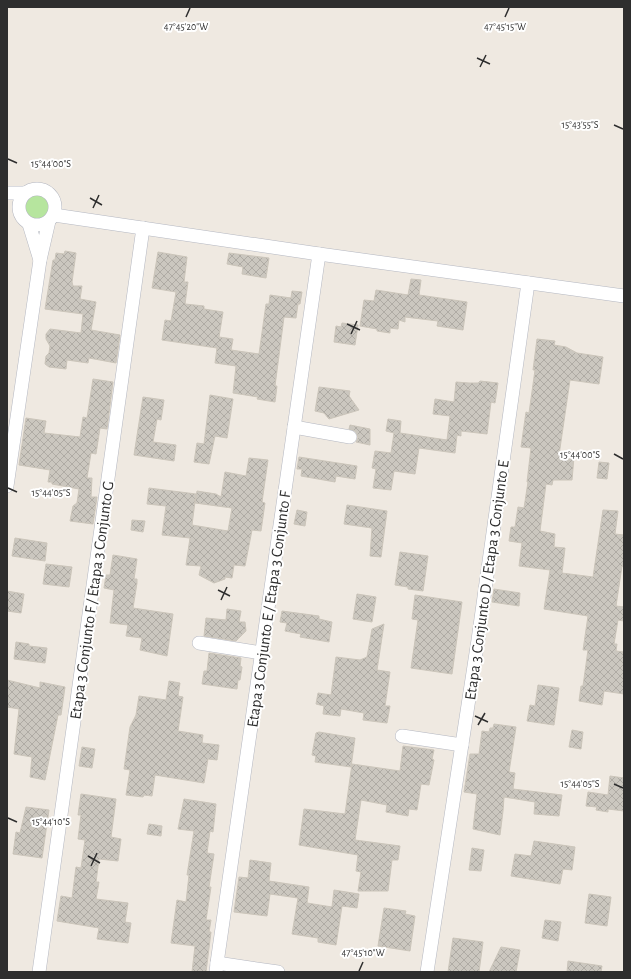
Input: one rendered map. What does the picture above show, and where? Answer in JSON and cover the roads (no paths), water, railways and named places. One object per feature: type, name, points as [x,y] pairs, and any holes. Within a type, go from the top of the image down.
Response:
[{"type":"street","points":[[7,486],[40,260],[52,218],[56,208],[50,194],[45,190],[37,188],[30,189],[24,193],[20,199],[18,206],[19,213],[23,220],[36,226],[43,225],[52,218],[143,228],[624,296]]},
{"type":"street","points":[[7,193],[24,193]]},
{"type":"street","points":[[7,206],[19,213]]},
{"type":"street","points":[[29,224],[40,260]]},
{"type":"street","name":"Etapa 3 Conjunto F / Etapa 3 Conjunto G","points":[[39,972],[143,228]]},
{"type":"street","name":"Etapa 3 Conjunto E / Etapa 3 Conjunto F","points":[[217,968],[319,254]]},
{"type":"street","name":"Etapa 3 Conjunto D / Etapa 3 Conjunto E","points":[[428,972],[528,283]]},
{"type":"street","points":[[294,427],[350,437]]},
{"type":"street","points":[[199,643],[262,653]]},
{"type":"street","points":[[402,736],[462,745]]},
{"type":"street","points":[[217,968],[278,972]]}]
